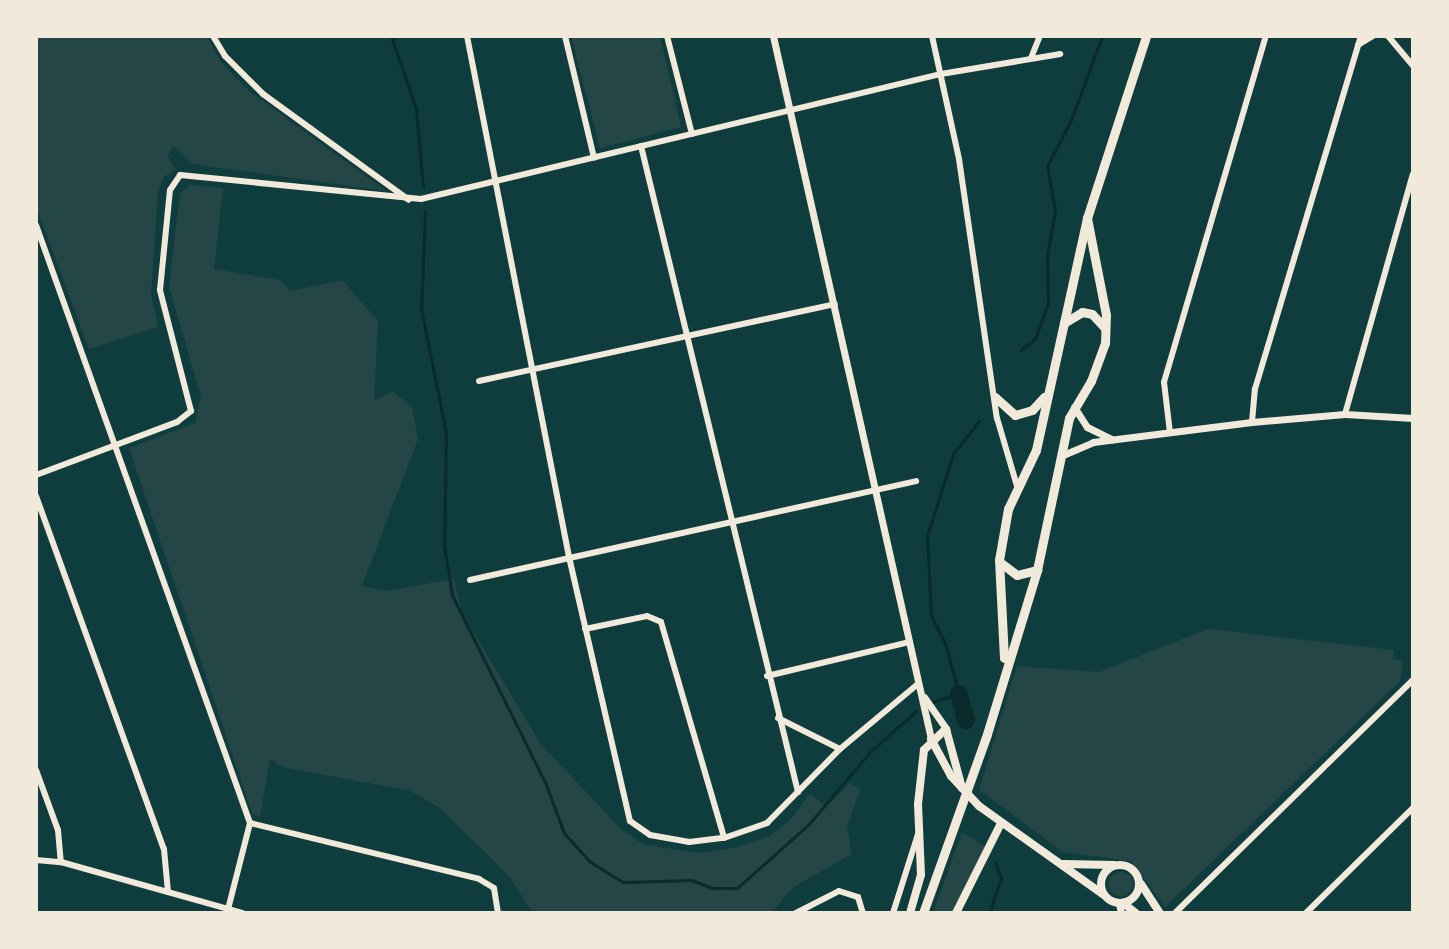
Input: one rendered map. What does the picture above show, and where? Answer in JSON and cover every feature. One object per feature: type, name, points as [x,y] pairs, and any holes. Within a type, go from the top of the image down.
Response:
[{"type":"main road","points":[[1004,669],[999,560],[1017,486],[1036,450],[1087,218],[1146,36]]},
{"type":"main road","points":[[923,913],[977,763],[1037,570],[1073,406],[1091,381],[1107,331],[1087,218]]},
{"type":"main road","points":[[1064,323],[1074,314],[1092,314],[1107,331]]},
{"type":"main road","points":[[995,397],[1015,415],[1032,410],[1048,391]]},
{"type":"main road","points":[[999,560],[1017,575],[1037,570]]},
{"type":"main road","points":[[910,913],[921,875],[919,790],[931,739],[946,729],[962,788]]},
{"type":"main road","points":[[931,739],[962,788],[1001,823],[1121,907],[1136,913]]},
{"type":"main road","points":[[939,754],[953,747]]},
{"type":"main road","points":[[956,913],[1001,823]]},
{"type":"main road","points":[[1063,864],[1120,865],[1135,872],[1160,913]]},
{"type":"main road","points":[[1104,895],[1105,873],[1120,865]]},
{"type":"main road","points":[[1121,907],[1137,894],[1140,882]]},
{"type":"street","points":[[213,36],[225,56],[263,94],[409,200]]},
{"type":"street","points":[[467,36],[569,557],[625,812],[638,829],[669,840],[724,838],[767,823],[840,749],[919,683]]},
{"type":"street","points":[[565,36],[594,158]]},
{"type":"street","points":[[667,36],[692,134]]},
{"type":"street","points":[[773,36],[931,739]]},
{"type":"street","points":[[932,36],[995,397],[1017,486]]},
{"type":"street","points":[[1031,58],[1040,36]]},
{"type":"street","points":[[1170,433],[1164,382],[1266,36]]},
{"type":"street","points":[[1252,422],[1255,389],[1361,36]]},
{"type":"street","points":[[1358,45],[1373,36]]},
{"type":"street","points":[[1388,36],[1413,66]]},
{"type":"street","points":[[36,475],[177,422],[191,411],[160,290],[170,190],[180,175],[195,173],[409,200],[941,74],[1060,54]]},
{"type":"street","points":[[641,146],[777,718],[798,792]]},
{"type":"street","points":[[1345,414],[1413,174]]},
{"type":"street","points":[[36,225],[250,823],[228,909]]},
{"type":"street","points":[[479,381],[532,372],[835,304]]},
{"type":"street","points":[[1073,406],[1087,427],[1114,440]]},
{"type":"street","points":[[1063,455],[1075,446],[1252,422],[1345,414],[1413,418]]},
{"type":"street","points":[[470,580],[875,486],[916,481]]},
{"type":"street","points":[[36,496],[164,849],[168,892]]},
{"type":"street","points":[[585,629],[647,616],[661,622],[724,838]]},
{"type":"street","points":[[767,676],[910,642]]},
{"type":"street","points":[[1175,913],[1413,680]]},
{"type":"street","points":[[923,695],[946,729]]},
{"type":"street","points":[[777,718],[840,749]]},
{"type":"street","points":[[36,770],[58,830],[61,862]]},
{"type":"street","points":[[1306,913],[1413,808]]},
{"type":"street","points":[[250,823],[479,879],[494,888],[498,913]]},
{"type":"street","points":[[893,913],[919,831]]},
{"type":"street","points":[[36,860],[61,862],[242,913]]},
{"type":"street","points":[[796,913],[839,891],[858,897],[863,913]]},
{"type":"shaded area","points":[[36,36],[207,36],[220,61],[249,91],[386,191],[192,164],[174,146],[167,156],[176,169],[164,177],[158,192],[151,295],[158,327],[89,349],[36,206]]},
{"type":"shaded area","points":[[571,36],[660,36],[681,127],[600,148]]},
{"type":"shaded area","points":[[191,185],[223,188],[214,269],[280,280],[291,291],[342,280],[378,321],[374,400],[393,391],[412,408],[418,439],[362,586],[386,591],[454,579],[462,613],[540,743],[620,828],[643,844],[697,853],[733,848],[768,837],[793,817],[810,793],[826,807],[850,783],[860,790],[847,827],[852,854],[792,888],[772,913],[533,913],[509,876],[441,809],[411,791],[282,767],[270,759],[260,817],[252,813],[129,448],[195,423],[201,396],[169,287],[180,193]]},
{"type":"shaded area","points":[[1208,629],[1394,650],[1393,659],[1403,661],[1400,681],[1165,907],[1131,861],[1063,852],[979,790],[1017,666],[1099,672]]},
{"type":"shaded area","points":[[962,832],[986,847],[952,913],[933,913]]},
{"type":"shaded area","points":[[1121,872],[1130,875],[1133,884],[1130,893],[1121,896],[1112,893],[1109,884],[1112,875]]},
{"type":"waterway","points":[[391,36],[416,109],[423,187]]},
{"type":"waterway","points":[[1021,350],[1035,339],[1048,303],[1047,256],[1055,210],[1047,166],[1071,120],[1102,36]]},
{"type":"waterway","points":[[425,211],[421,309],[446,433],[444,545],[452,595],[545,782],[564,833],[589,861],[623,882],[692,880],[712,888],[737,888],[808,825],[870,752],[916,711]]},
{"type":"waterway","points":[[932,702],[959,694],[945,643],[931,616],[927,536],[953,454],[979,421]]},
{"type":"waterway","points":[[959,694],[966,720]]},
{"type":"waterway","points":[[989,913],[1001,878],[995,862]]}]
